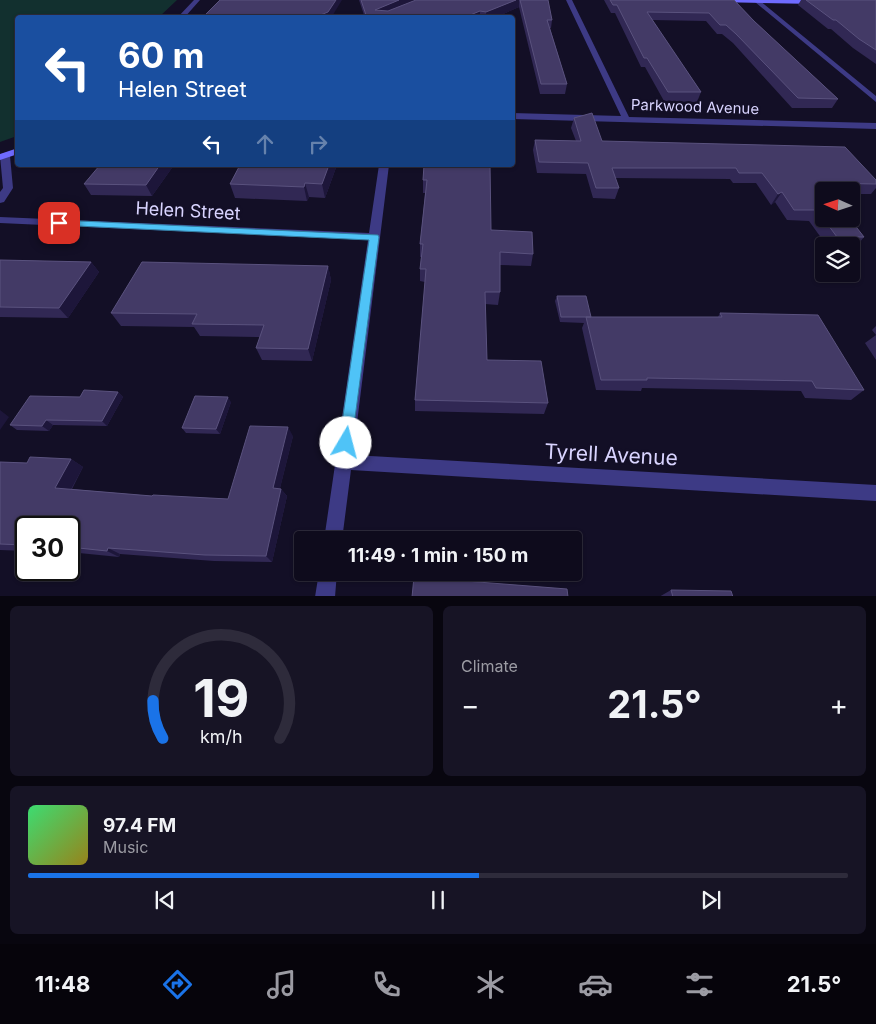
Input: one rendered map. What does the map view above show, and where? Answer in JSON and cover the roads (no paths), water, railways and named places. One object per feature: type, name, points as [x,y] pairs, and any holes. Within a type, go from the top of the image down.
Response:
[{"type":"street","points":[[183,15],[197,0]]},
{"type":"street","points":[[569,0],[626,119]]},
{"type":"street","points":[[716,0],[826,2]]},
{"type":"street","points":[[757,1],[876,100]]},
{"type":"street","name":"Parkwood Avenue","points":[[515,116],[876,126]]},
{"type":"street","points":[[0,200],[8,188],[2,157],[15,152]]},
{"type":"street","points":[[334,531],[384,167]]},
{"type":"street","name":"Helen Street","points":[[0,220],[374,237]]},
{"type":"street","name":"Tyrell Avenue","points":[[343,462],[876,493]]},
{"type":"street","points":[[325,596],[327,581]]}]
